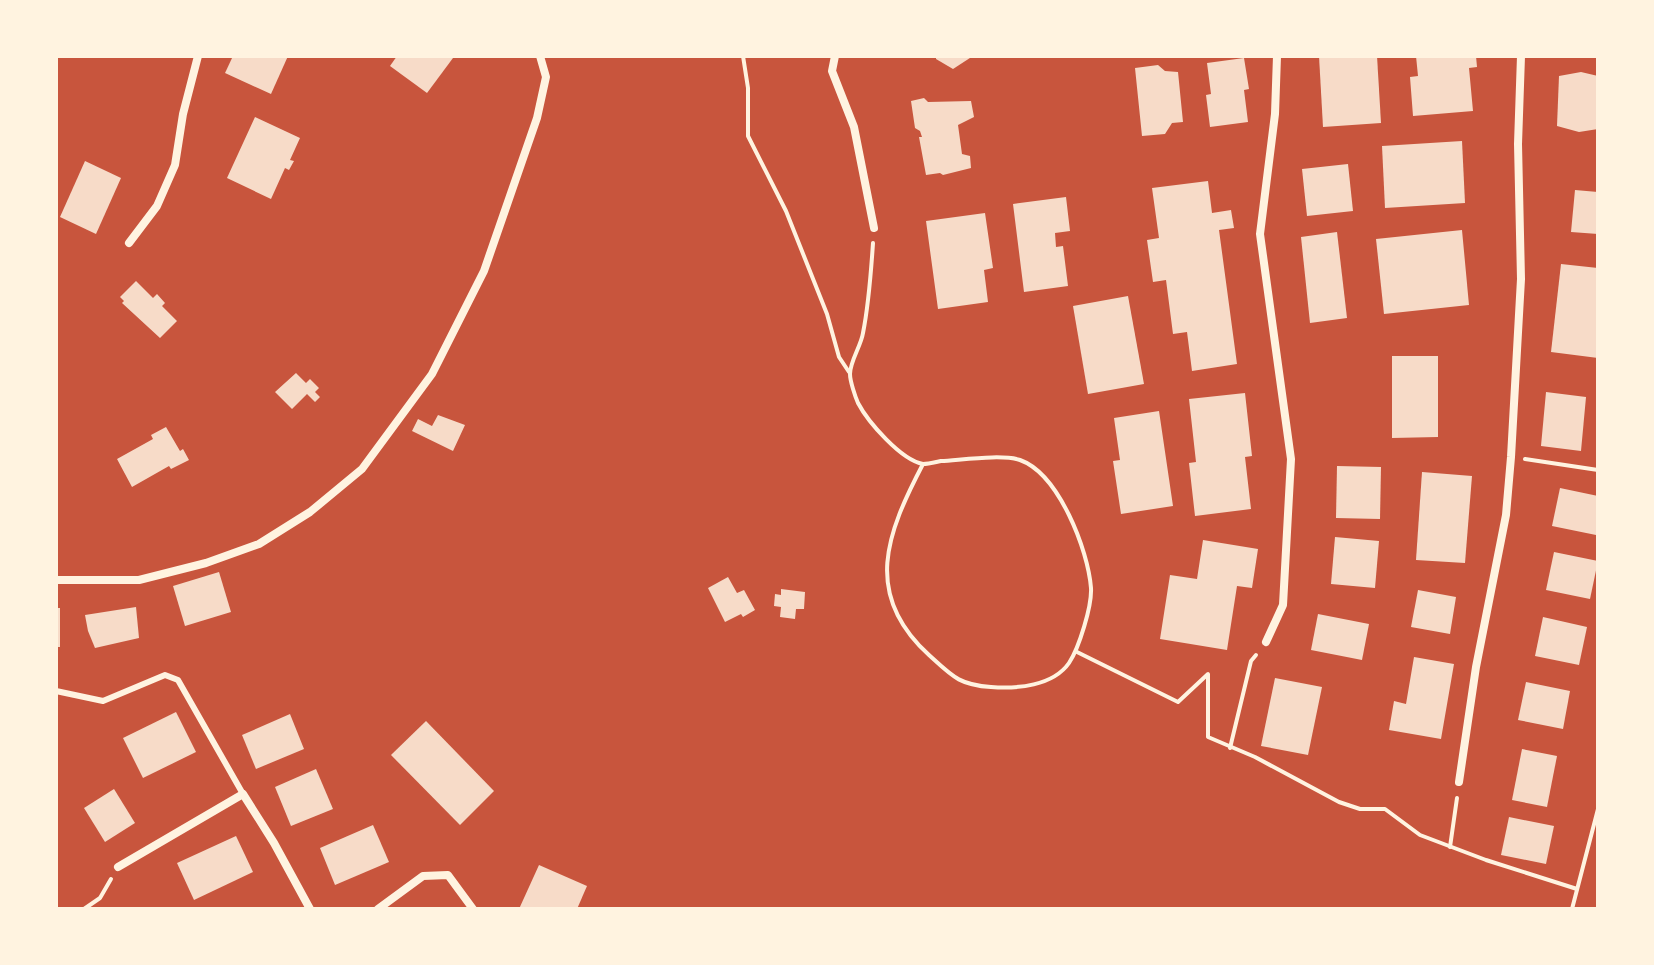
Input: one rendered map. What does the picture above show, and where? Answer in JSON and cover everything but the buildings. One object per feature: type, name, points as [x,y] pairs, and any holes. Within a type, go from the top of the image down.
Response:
[{"type":"street","points":[[129,243],[157,206],[175,165],[183,114],[198,56]]},
{"type":"street","points":[[56,580],[139,580],[206,563],[259,544],[310,512],[362,469],[432,374],[484,271],[537,118],[546,77],[540,56]]},
{"type":"street","points":[[835,56],[832,71],[854,127],[874,228]]},
{"type":"street","points":[[1266,642],[1283,605],[1291,459],[1260,234],[1275,114],[1277,56]]},
{"type":"street","points":[[1459,782],[1476,667],[1506,515],[1511,457],[1521,279],[1518,144],[1521,56]]},
{"type":"street","points":[[118,867],[243,794],[310,909]]},
{"type":"street","points":[[378,909],[423,876],[448,875],[473,909]]},
{"type":"lane","points":[[56,691],[103,701],[165,675],[178,680],[243,794]]},
{"type":"path","points":[[743,56],[748,88],[748,136],[786,211],[827,314],[839,357],[850,373],[858,402],[890,445],[923,464],[978,458],[1019,460],[1045,476],[1061,501],[1076,532],[1091,591],[1077,652],[1065,668],[1035,685],[991,687],[956,681],[912,640],[894,605],[886,576],[890,537],[901,506],[923,464]]},
{"type":"path","points":[[850,373],[863,336],[874,228]]},
{"type":"path","points":[[1511,457],[1598,470]]},
{"type":"path","points":[[1230,748],[1251,661],[1266,642]]},
{"type":"path","points":[[1077,652],[1178,702],[1208,674],[1208,737],[1255,757],[1339,802],[1360,809],[1385,809],[1420,835],[1577,889]]},
{"type":"path","points":[[1450,847],[1459,782]]},
{"type":"path","points":[[1572,909],[1598,809]]},
{"type":"path","points":[[84,909],[100,898],[118,867]]}]
